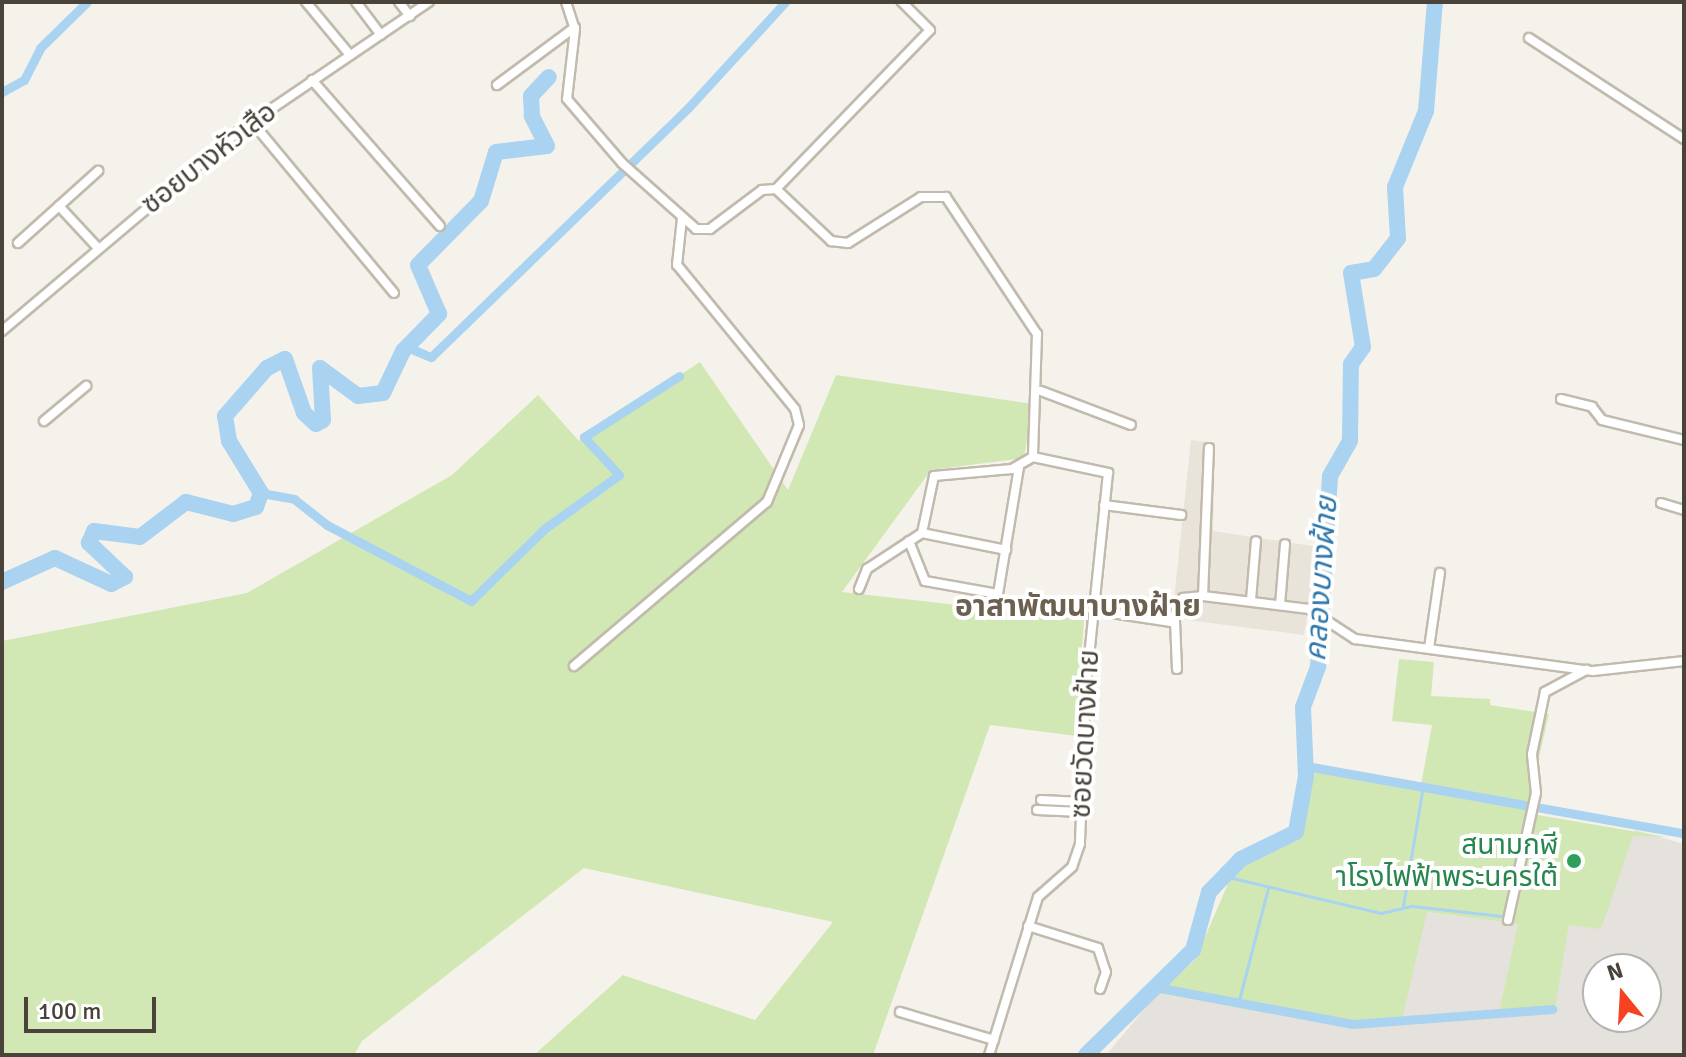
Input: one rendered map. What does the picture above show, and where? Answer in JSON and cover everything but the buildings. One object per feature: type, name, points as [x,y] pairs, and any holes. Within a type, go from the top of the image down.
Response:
[{"type":"street","points":[[306,2],[350,55]]},
{"type":"street","points":[[356,2],[381,35]]},
{"type":"street","points":[[399,2],[410,16]]},
{"type":"street","name":"ซอยบางหัวเสือ","points":[[2,331],[97,247],[252,122],[429,2]]},
{"type":"street","points":[[566,2],[575,27],[567,99],[682,218],[710,229],[762,190],[776,189],[929,31],[902,2]]},
{"type":"street","points":[[497,85],[575,27]]},
{"type":"street","points":[[1529,38],[1684,139]]},
{"type":"street","points":[[312,80],[440,226]]},
{"type":"street","points":[[252,122],[394,293]]},
{"type":"street","points":[[18,243],[98,171]]},
{"type":"street","points":[[776,189],[838,244],[921,197],[946,197],[1037,334],[1041,391],[1033,457],[1019,467],[934,476],[922,533]]},
{"type":"street","points":[[59,206],[97,247]]},
{"type":"street","points":[[574,666],[767,502],[799,425],[795,409],[677,265],[682,218]]},
{"type":"street","points":[[44,421],[86,386]]},
{"type":"street","points":[[1041,391],[1131,425]]},
{"type":"street","points":[[1561,399],[1592,407],[1602,420],[1684,440]]},
{"type":"street","points":[[1203,596],[1209,448]]},
{"type":"street","name":"ซอยวัดบางฝ้าย","points":[[989,1055],[1038,897],[1076,860],[1082,807],[1092,610],[1108,473],[1033,457]]},
{"type":"street","points":[[909,541],[925,581],[998,594],[1019,467]]},
{"type":"street","points":[[1661,503],[1684,510]]},
{"type":"street","points":[[1104,505],[1181,515]]},
{"type":"street","points":[[859,589],[867,569],[922,533],[1006,550]]},
{"type":"street","points":[[1251,600],[1256,541]]},
{"type":"street","points":[[1280,605],[1285,544]]},
{"type":"street","points":[[1429,648],[1440,573]]},
{"type":"street","points":[[1177,669],[1175,621],[1183,598],[1203,596],[1251,600],[1317,613],[1344,637],[1586,670],[1684,661]]},
{"type":"street","points":[[1092,610],[1175,621]]},
{"type":"street","points":[[1508,920],[1533,803],[1532,754],[1545,692],[1586,670]]},
{"type":"street","points":[[1041,800],[1082,807]]},
{"type":"street","points":[[1037,810],[1082,807]]},
{"type":"street","points":[[1028,926],[1098,948],[1106,972],[1100,989]]},
{"type":"street","points":[[900,1012],[994,1040]]},
{"type":"shaded area","points":[[1191,440],[1215,443],[1213,531],[1319,547],[1304,635],[1172,618]]},
{"type":"shaded area","points":[[1635,830],[1684,844],[1684,1055],[1106,1055],[1158,993],[1354,1029],[1426,912],[1519,924],[1498,1017],[1553,1013],[1569,925]]},
{"type":"green space","points":[[700,362],[788,490],[836,375],[1033,404],[1024,458],[931,470],[842,592],[1084,619],[1076,736],[990,725],[873,1055],[534,1055],[623,975],[755,1020],[833,922],[584,868],[362,1041],[354,1055],[2,1055],[2,641],[247,593],[452,475],[538,395],[579,441]]},
{"type":"green space","points":[[1399,659],[1434,662],[1431,696],[1490,699],[1490,705],[1549,714],[1526,813],[1667,837],[1633,836],[1601,929],[1569,925],[1554,1013],[1498,1017],[1518,924],[1427,912],[1401,1024],[1354,1029],[1158,993],[1195,960],[1234,870],[1298,838],[1315,770],[1420,790],[1432,725],[1392,721]]},
{"type":"waterway","points":[[2,92],[24,80],[40,48],[87,2]]},
{"type":"waterway","points":[[407,347],[431,357],[688,108],[785,2]]},
{"type":"waterway","name":"คลองบางฝ้าย","points":[[1086,1055],[1193,950],[1209,892],[1241,859],[1296,832],[1306,776],[1303,707],[1318,667],[1330,476],[1350,441],[1351,364],[1363,347],[1351,273],[1374,269],[1398,238],[1395,187],[1426,111],[1435,2]]},
{"type":"waterway","points":[[2,582],[55,558],[111,584],[125,577],[89,543],[94,531],[140,537],[186,502],[233,514],[256,507],[261,493],[229,441],[225,416],[267,368],[285,359],[304,413],[316,424],[323,420],[320,368],[358,396],[383,393],[403,351],[439,314],[418,265],[481,201],[496,152],[547,146],[532,116],[531,96],[549,77]]},
{"type":"waterway","points":[[261,493],[294,499],[327,525],[471,601],[544,529],[619,475],[584,437],[679,376]]},
{"type":"waterway","points":[[1306,766],[1684,833]]},
{"type":"waterway","points":[[1403,906],[1423,785]]},
{"type":"waterway","points":[[1224,876],[1381,913],[1412,906],[1501,916]]},
{"type":"waterway","points":[[1238,1004],[1268,888]]},
{"type":"waterway","points":[[1155,987],[1353,1024],[1552,1009]]},
{"type":"place","name":"สนามกฬี าโรงไฟฟ้าพระนครใต้","points":[[1574,861]]},
{"type":"district","name":"อาสาพัฒนาบางฝ้าย","points":[[1078,607]]}]
